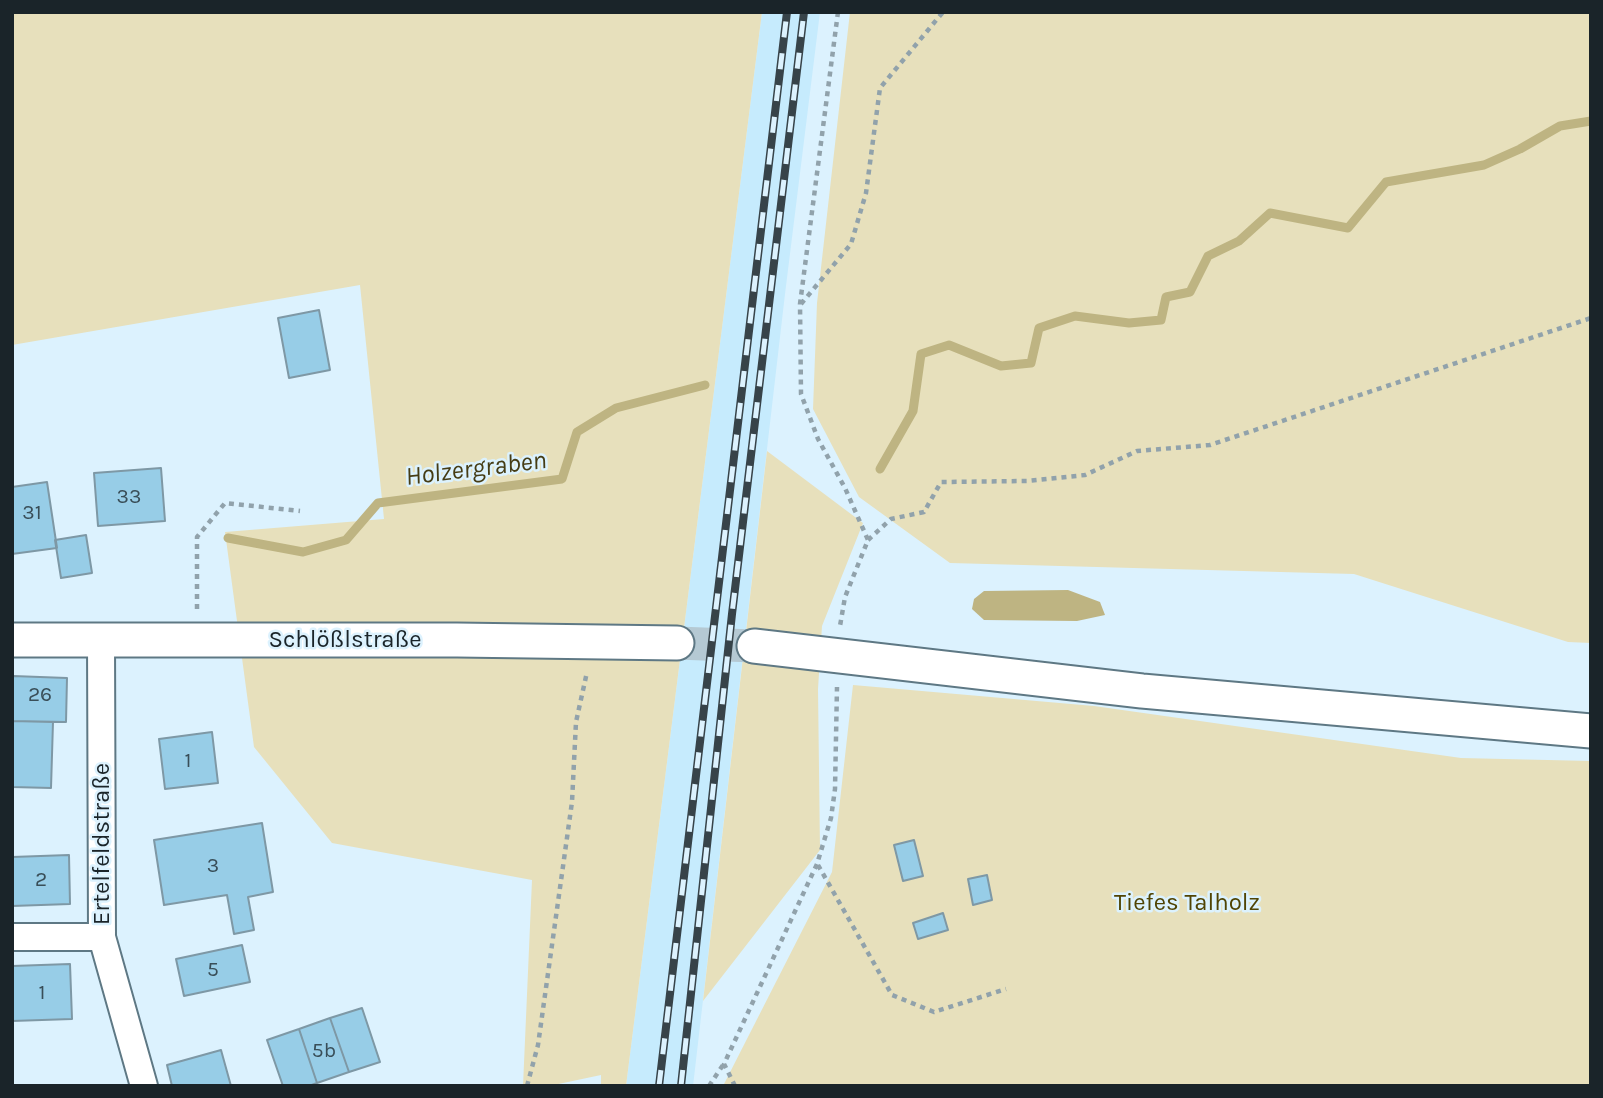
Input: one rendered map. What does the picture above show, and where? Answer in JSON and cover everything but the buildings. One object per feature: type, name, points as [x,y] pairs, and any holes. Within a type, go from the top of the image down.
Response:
[{"type":"street","name":"Ertelfeldstraße","points":[[101,639],[102,937],[144,1086]]},
{"type":"street","name":"Schlößlstraße","points":[[12,640],[677,643]]},
{"type":"street","points":[[754,646],[1142,691],[1591,731]]},
{"type":"street","points":[[12,937],[102,937]]},
{"type":"path","points":[[838,12],[800,304],[801,394],[818,439],[845,488],[868,540]]},
{"type":"path","points":[[800,304],[851,244],[866,193],[880,88],[943,12]]},
{"type":"path","points":[[709,1086],[724,1064],[817,864],[831,818],[835,789],[836,654],[845,597],[868,540],[891,519],[923,512],[942,482],[1027,481],[1085,475],[1137,451],[1210,445],[1591,318]]},
{"type":"path","points":[[202,640],[197,615],[197,537],[225,503],[300,511]]},
{"type":"path","points":[[527,1086],[538,1045],[572,802],[576,722],[594,643]]},
{"type":"path","points":[[817,864],[892,995],[934,1012],[1006,989]]},
{"type":"path","points":[[724,1064],[734,1086]]},
{"type":"shaded area","points":[[762,12],[820,12],[693,1086],[626,1086]]},
{"type":"shaded area","points":[[1068,590],[1100,602],[1105,615],[1077,621],[984,620],[972,609],[974,599],[984,591]]},
{"type":"green space","points":[[12,12],[762,12],[626,1086],[601,1086],[601,1075],[549,1086],[523,1086],[532,880],[332,843],[254,747],[225,532],[384,519],[360,285],[12,345]]},
{"type":"green space","points":[[850,12],[1591,12],[1591,643],[1568,642],[1354,574],[950,563],[859,497],[813,409],[817,303]]},
{"type":"green space","points":[[767,451],[863,523],[822,626],[818,689],[820,850],[703,1001]]},
{"type":"green space","name":"Tiefes Talholz","points":[[853,685],[1094,706],[1461,758],[1591,761],[1591,1086],[723,1086],[832,872]]},
{"type":"waterway","name":"Holzergraben","points":[[880,469],[913,411],[921,354],[949,345],[1001,366],[1031,363],[1039,328],[1075,316],[1129,323],[1161,320],[1166,297],[1190,292],[1208,256],[1239,241],[1270,213],[1348,228],[1386,182],[1484,165],[1520,149],[1560,126],[1591,121]]},
{"type":"waterway","name":"Holzergraben","points":[[228,538],[303,552],[346,540],[378,503],[562,479],[577,432],[616,408],[705,385]]},
{"type":"tunnel","points":[[677,643],[754,646]]},
{"type":"railway","points":[[659,1086],[787,12]]},
{"type":"railway","points":[[681,1086],[732,614],[804,12]]}]
